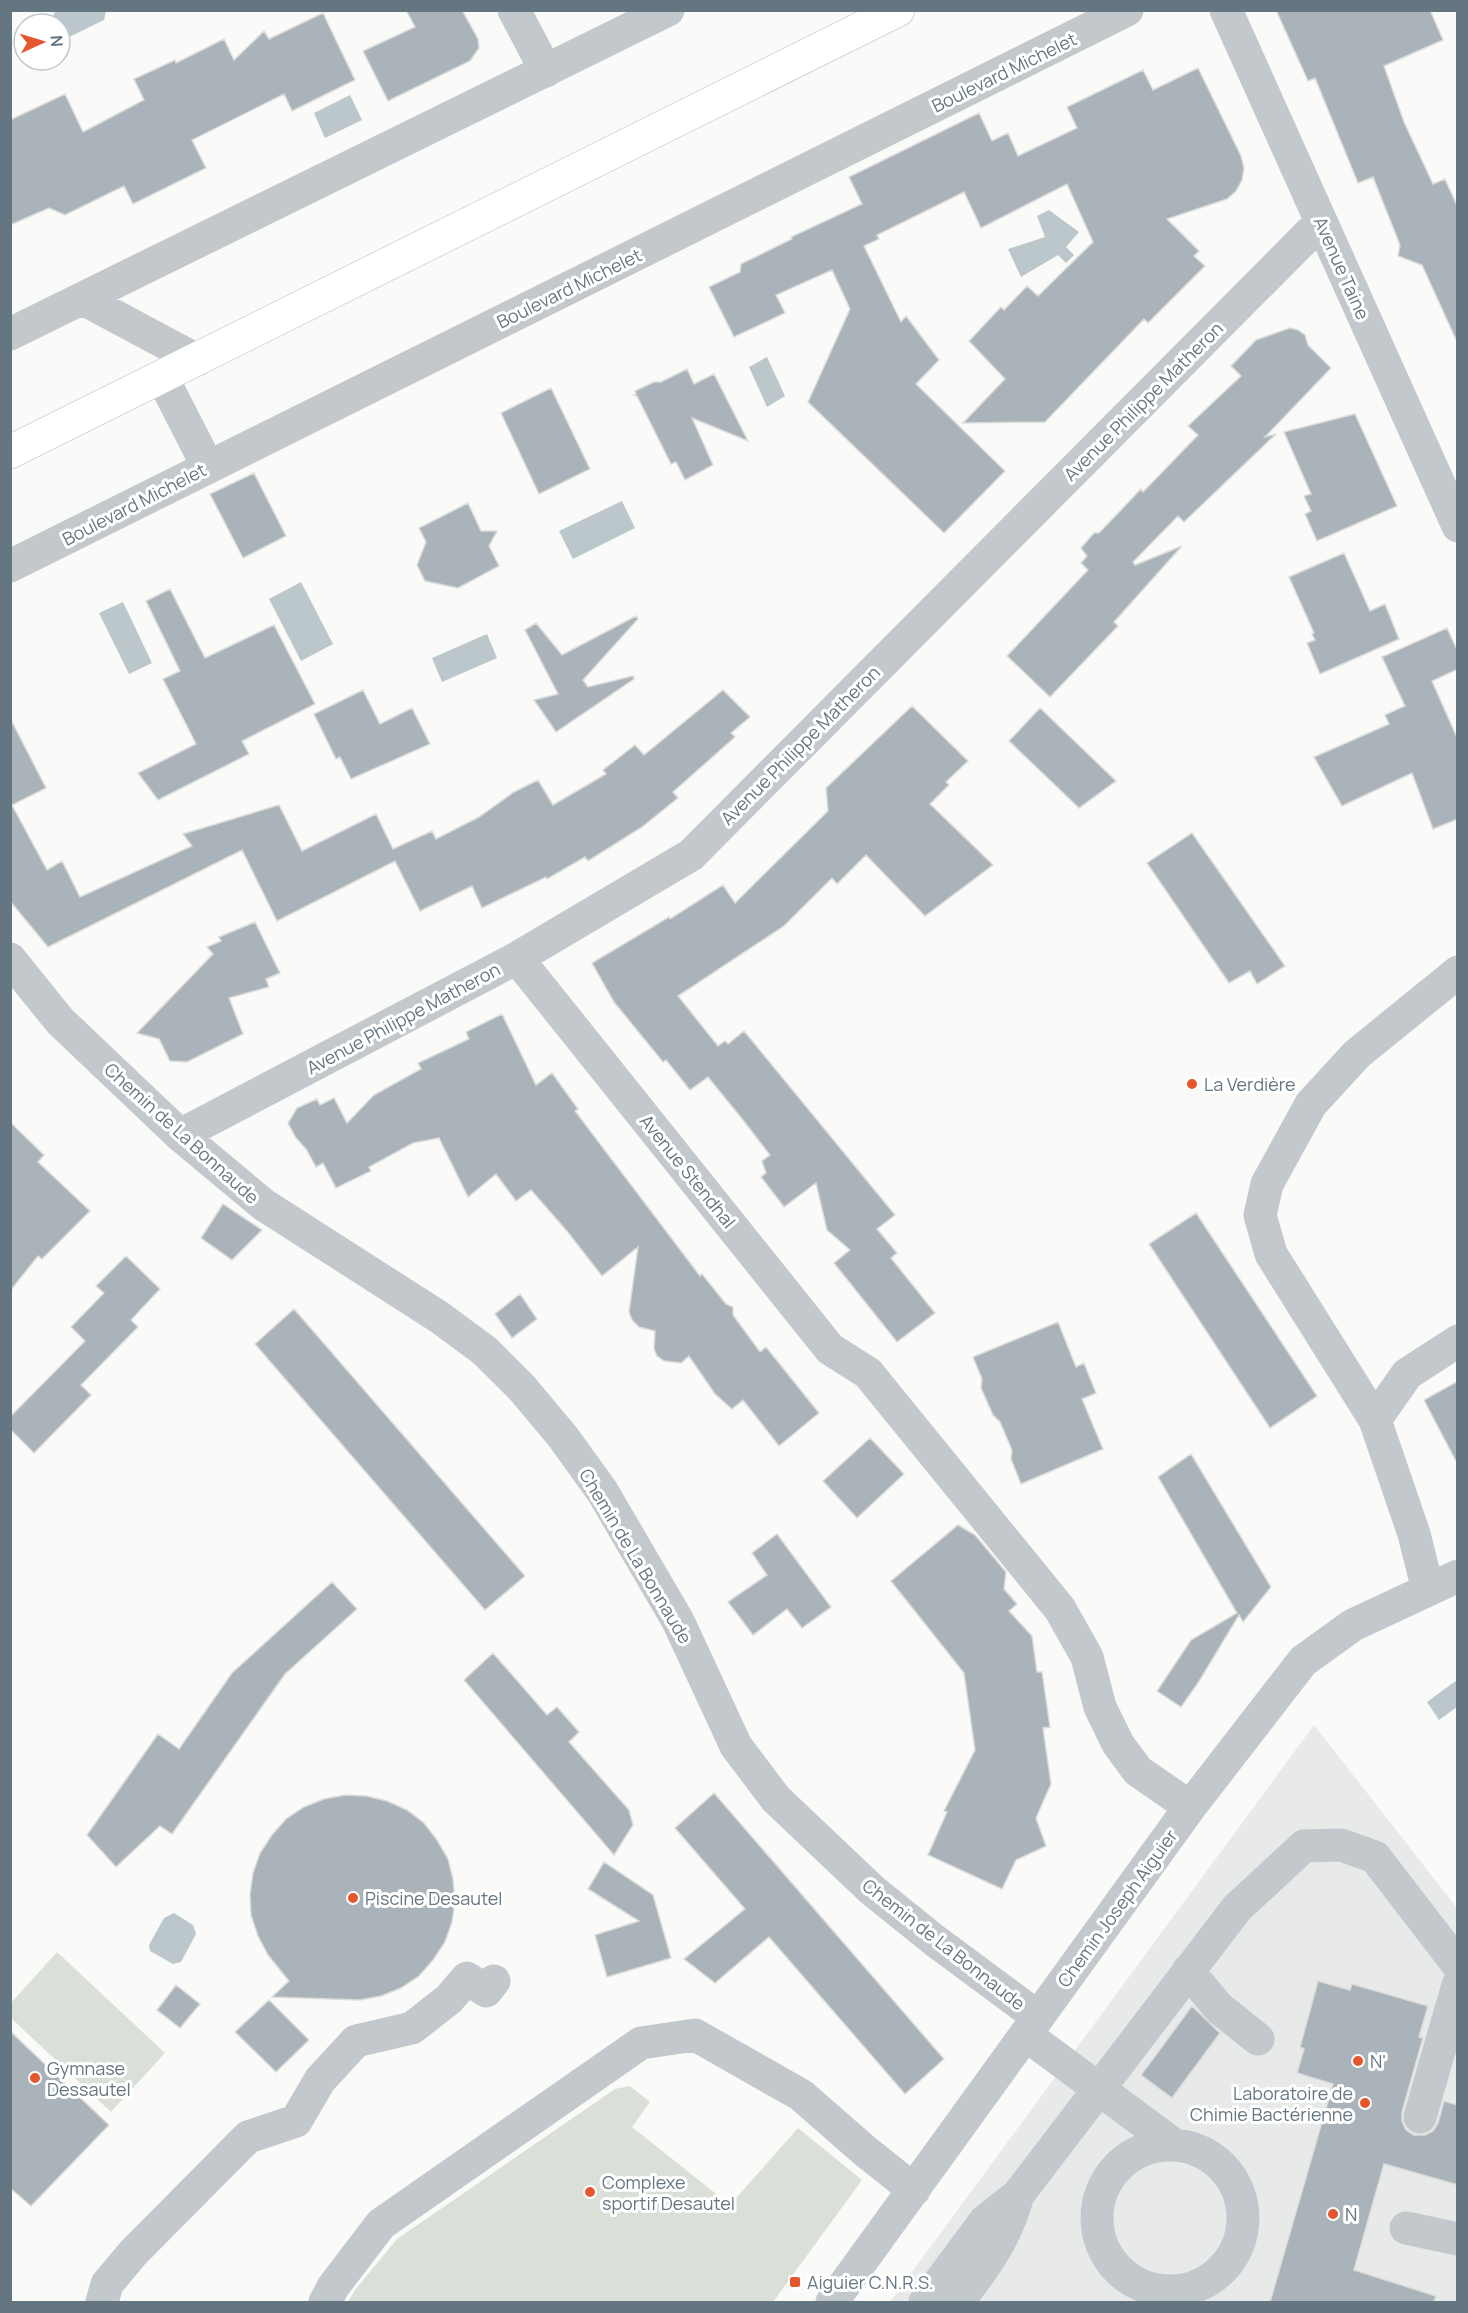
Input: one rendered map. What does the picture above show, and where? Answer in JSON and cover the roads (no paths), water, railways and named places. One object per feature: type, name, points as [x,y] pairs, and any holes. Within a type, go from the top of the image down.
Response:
[{"type":"main road","points":[[10,452],[898,10]]},
{"type":"street","points":[[514,10],[546,71]]},
{"type":"street","points":[[10,334],[668,10]]},
{"type":"street","name":"Boulevard Michelet","points":[[10,566],[1127,10]]},
{"type":"street","name":"Avenue Taine","points":[[1226,10],[1458,526]]},
{"type":"street","name":"Avenue Philippe Matheron","points":[[180,1135],[517,958],[690,855],[1321,222]]},
{"type":"street","points":[[83,299],[197,360]]},
{"type":"street","points":[[162,377],[208,467]]},
{"type":"street","name":"Avenue Stendhal","points":[[517,958],[830,1349],[868,1373],[1060,1609],[1086,1657],[1100,1707],[1118,1744],[1138,1771],[1190,1807]]},
{"type":"street","name":"Chemin de La Bonnaude","points":[[10,959],[60,1021],[180,1135],[264,1205],[439,1317],[485,1351],[522,1389],[563,1437],[602,1491],[678,1621],[736,1746],[776,1799],[872,1890],[1032,2026],[1097,2089],[1173,2144]]},
{"type":"street","points":[[1428,1590],[1414,1534],[1375,1420],[1271,1254],[1260,1215],[1267,1184],[1311,1104],[1357,1054],[1458,972]]},
{"type":"street","points":[[1375,1420],[1407,1374],[1458,1341]]},
{"type":"street","name":"Chemin Joseph Aiguier","points":[[832,2302],[1190,1807],[1304,1661],[1353,1625],[1458,1576]]},
{"type":"street","points":[[925,2302],[985,2221],[1018,2194],[1238,1908],[1304,1846],[1341,1845],[1375,1857],[1458,1965]]},
{"type":"street","points":[[1188,1971],[1220,2008],[1258,2039]]},
{"type":"street","points":[[102,2302],[107,2284],[133,2253],[248,2137],[296,2121],[320,2080],[356,2041],[412,2028],[449,1999],[466,1978],[486,1991],[494,1981]]},
{"type":"street","points":[[1420,2117],[1458,1985]]},
{"type":"street","points":[[325,2302],[333,2287],[381,2224],[641,2043],[695,2035],[801,2095],[914,2190]]},
{"type":"street","points":[[1173,2144],[1202,2151],[1223,2166],[1238,2187],[1244,2213],[1242,2238],[1230,2262],[1212,2280],[1188,2290],[1163,2292],[1138,2285],[1117,2270],[1103,2248],[1096,2219],[1102,2190],[1119,2165],[1144,2149],[1173,2144]]},
{"type":"street","points":[[958,2302],[988,2262],[1004,2235],[1018,2194]]},
{"type":"street","points":[[1406,2228],[1458,2239]]},
{"type":"place","name":"La Verdière","points":[[1192,1084]]},
{"type":"place","name":"Piscine Desautel","points":[[353,1898]]},
{"type":"place","name":"N'","points":[[1358,2061]]},
{"type":"place","name":"Gymnase Dessautel","points":[[35,2078]]},
{"type":"place","name":"Laboratoire de Chimie Bactérienne","points":[[1365,2103]]},
{"type":"place","name":"Complexe sportif Desautel","points":[[590,2192]]},
{"type":"place","name":"N","points":[[1333,2214]]},
{"type":"place","name":"Aiguier C.N.R.S.","points":[[795,2282]]}]
